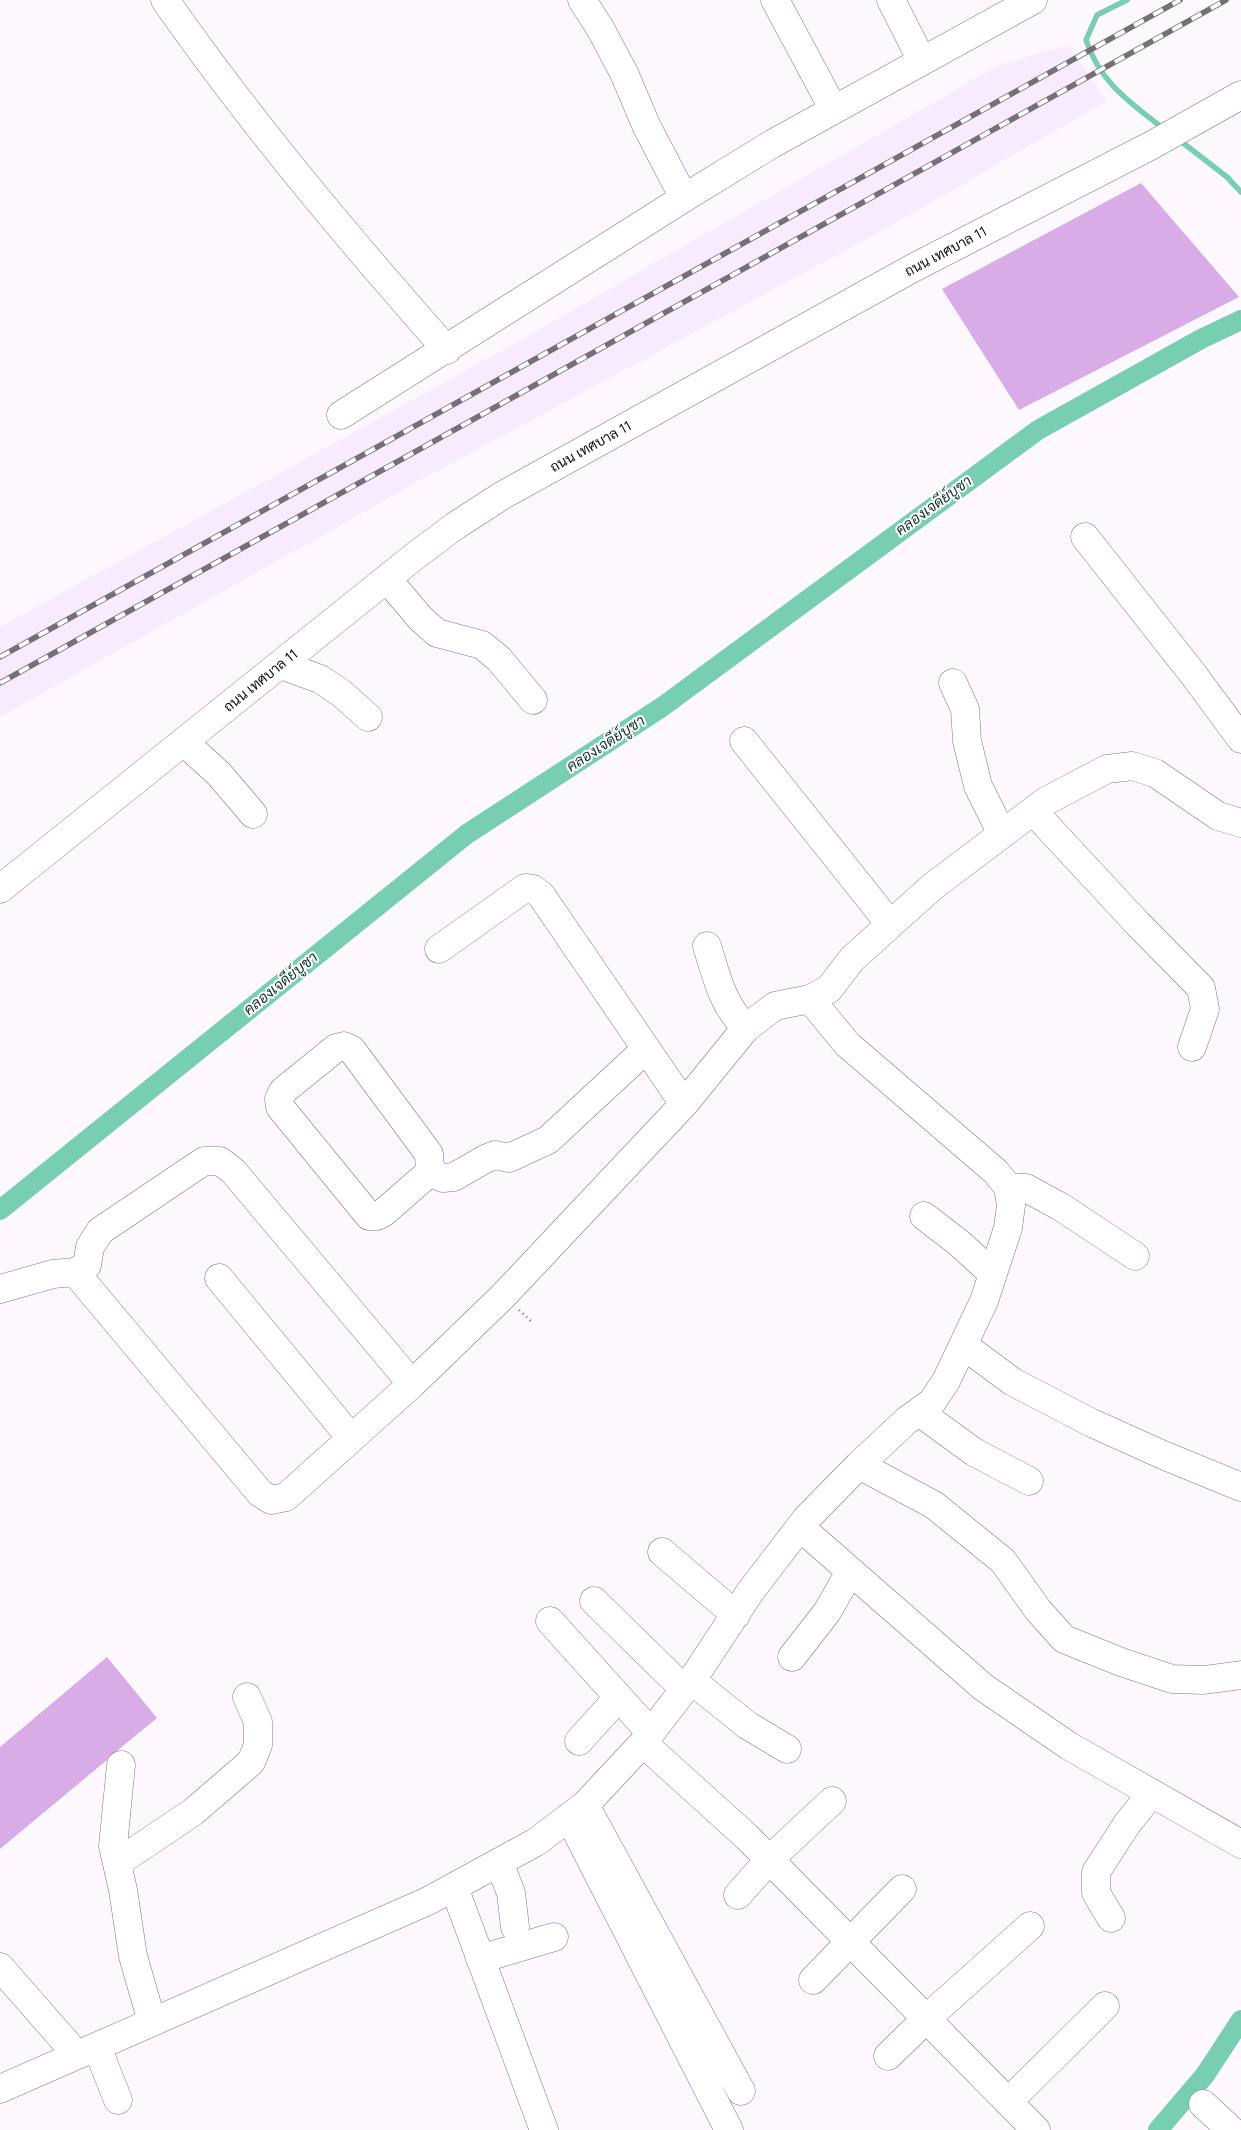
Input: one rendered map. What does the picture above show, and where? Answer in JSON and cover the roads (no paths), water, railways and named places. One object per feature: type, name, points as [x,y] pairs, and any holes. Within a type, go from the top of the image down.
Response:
[{"type":"street","points":[[165,0],[195,42],[318,201],[447,350]]},
{"type":"street","points":[[582,0],[600,28],[624,73],[646,125],[684,198]]},
{"type":"street","points":[[775,0],[834,110]]},
{"type":"street","points":[[891,0],[922,61]]},
{"type":"street","points":[[341,415],[772,144],[1033,0]]},
{"type":"street","name":"ถนน เทศบาล 11","points":[[0,889],[455,526],[503,494],[914,268],[1152,144],[1241,95]]},
{"type":"street","points":[[1085,537],[1241,739]]},
{"type":"street","points":[[388,579],[421,619],[437,633],[482,645],[499,659],[533,700]]},
{"type":"street","points":[[281,666],[320,679],[368,717]]},
{"type":"street","points":[[953,684],[965,709],[967,741],[978,786],[1002,834]]},
{"type":"street","points":[[744,741],[890,924]]},
{"type":"street","points":[[184,742],[219,774],[253,814]]},
{"type":"street","points":[[75,1272],[260,1493],[271,1500],[286,1496],[412,1384],[503,1296],[684,1104],[746,1028],[775,1006],[810,999],[829,989],[852,959],[932,887],[1046,801],[1107,769],[1132,766],[1155,773],[1218,816],[1241,823]]},
{"type":"street","points":[[1033,811],[1138,924],[1201,988],[1204,1009],[1192,1047]]},
{"type":"street","points":[[439,949],[525,888],[533,889],[541,895],[646,1049],[666,1075],[684,1104]]},
{"type":"street","points":[[708,946],[720,990],[728,1007],[746,1028]]},
{"type":"street","points":[[0,2089],[428,1901],[536,1842],[577,1811],[647,1738],[800,1527],[859,1465],[906,1421],[932,1402],[946,1381],[984,1300],[1008,1228],[1012,1205],[1008,1187],[996,1172],[847,1044],[810,999]]},
{"type":"street","points":[[344,1046],[352,1050],[429,1154],[430,1172],[383,1213],[368,1216],[280,1107],[279,1099],[283,1091],[336,1048],[344,1046]]},
{"type":"street","points":[[430,1172],[443,1178],[454,1177],[495,1155],[510,1158],[548,1140],[646,1049]]},
{"type":"street","points":[[0,1289],[53,1274],[75,1272],[87,1266],[90,1247],[100,1231],[204,1161],[220,1161],[233,1171],[412,1384]]},
{"type":"street","points":[[1008,1187],[1026,1188],[1061,1207],[1135,1256]]},
{"type":"street","points":[[924,1216],[993,1274]]},
{"type":"street","points":[[219,1278],[351,1438]]},
{"type":"street","points":[[963,1345],[1013,1382],[1092,1423],[1241,1487]]},
{"type":"street","points":[[919,1412],[974,1452],[1029,1481]]},
{"type":"street","points":[[859,1465],[934,1505],[1003,1561],[1038,1610],[1064,1639],[1121,1662],[1172,1679],[1204,1680],[1241,1675]]},
{"type":"street","points":[[800,1527],[983,1687],[1069,1746],[1241,1844]]},
{"type":"street","points":[[662,1552],[736,1615]]},
{"type":"street","points":[[792,1657],[826,1612],[850,1572]]},
{"type":"street","points":[[594,1601],[687,1685],[787,1749]]},
{"type":"street","points":[[550,1621],[618,1698],[647,1738],[1036,2130]]},
{"type":"street","points":[[117,1863],[193,1812],[251,1762],[258,1745],[258,1722],[247,1697]]},
{"type":"street","points":[[579,1741],[618,1698]]},
{"type":"street","points":[[121,1765],[113,1846],[133,1956],[152,2022]]},
{"type":"street","points":[[1111,1918],[1096,1893],[1096,1872],[1127,1824],[1151,1794]]},
{"type":"street","points":[[738,1895],[768,1860],[832,1801]]},
{"type":"street","points":[[577,1811],[741,2090]]},
{"type":"street","points":[[577,1811],[729,2130]]},
{"type":"street","points":[[499,1862],[511,1893],[515,1927]]},
{"type":"street","points":[[454,1887],[544,2130]]},
{"type":"street","points":[[813,1980],[902,1889]]},
{"type":"street","points":[[888,2056],[926,2019],[1030,1926]]},
{"type":"street","points":[[480,1959],[554,1937]]},
{"type":"street","points":[[0,1967],[87,2051],[118,2100]]},
{"type":"street","points":[[1008,2102],[1105,2006]]},
{"type":"street","points":[[1203,2104],[1231,2130]]},
{"type":"waterway","points":[[1127,0],[1097,15],[1086,40],[1099,68],[1108,80],[1129,101],[1164,129]]},
{"type":"waterway","points":[[1178,139],[1227,177],[1241,192]]},
{"type":"waterway","name":"คลองเจดีย์บูชา","points":[[0,1210],[467,834],[662,707],[1038,430],[1201,339],[1241,320]]},
{"type":"waterway","points":[[1158,2130],[1205,2075],[1241,2020]]},
{"type":"railway","points":[[0,657],[1180,0]]},
{"type":"railway","points":[[0,683],[1226,0]]}]
